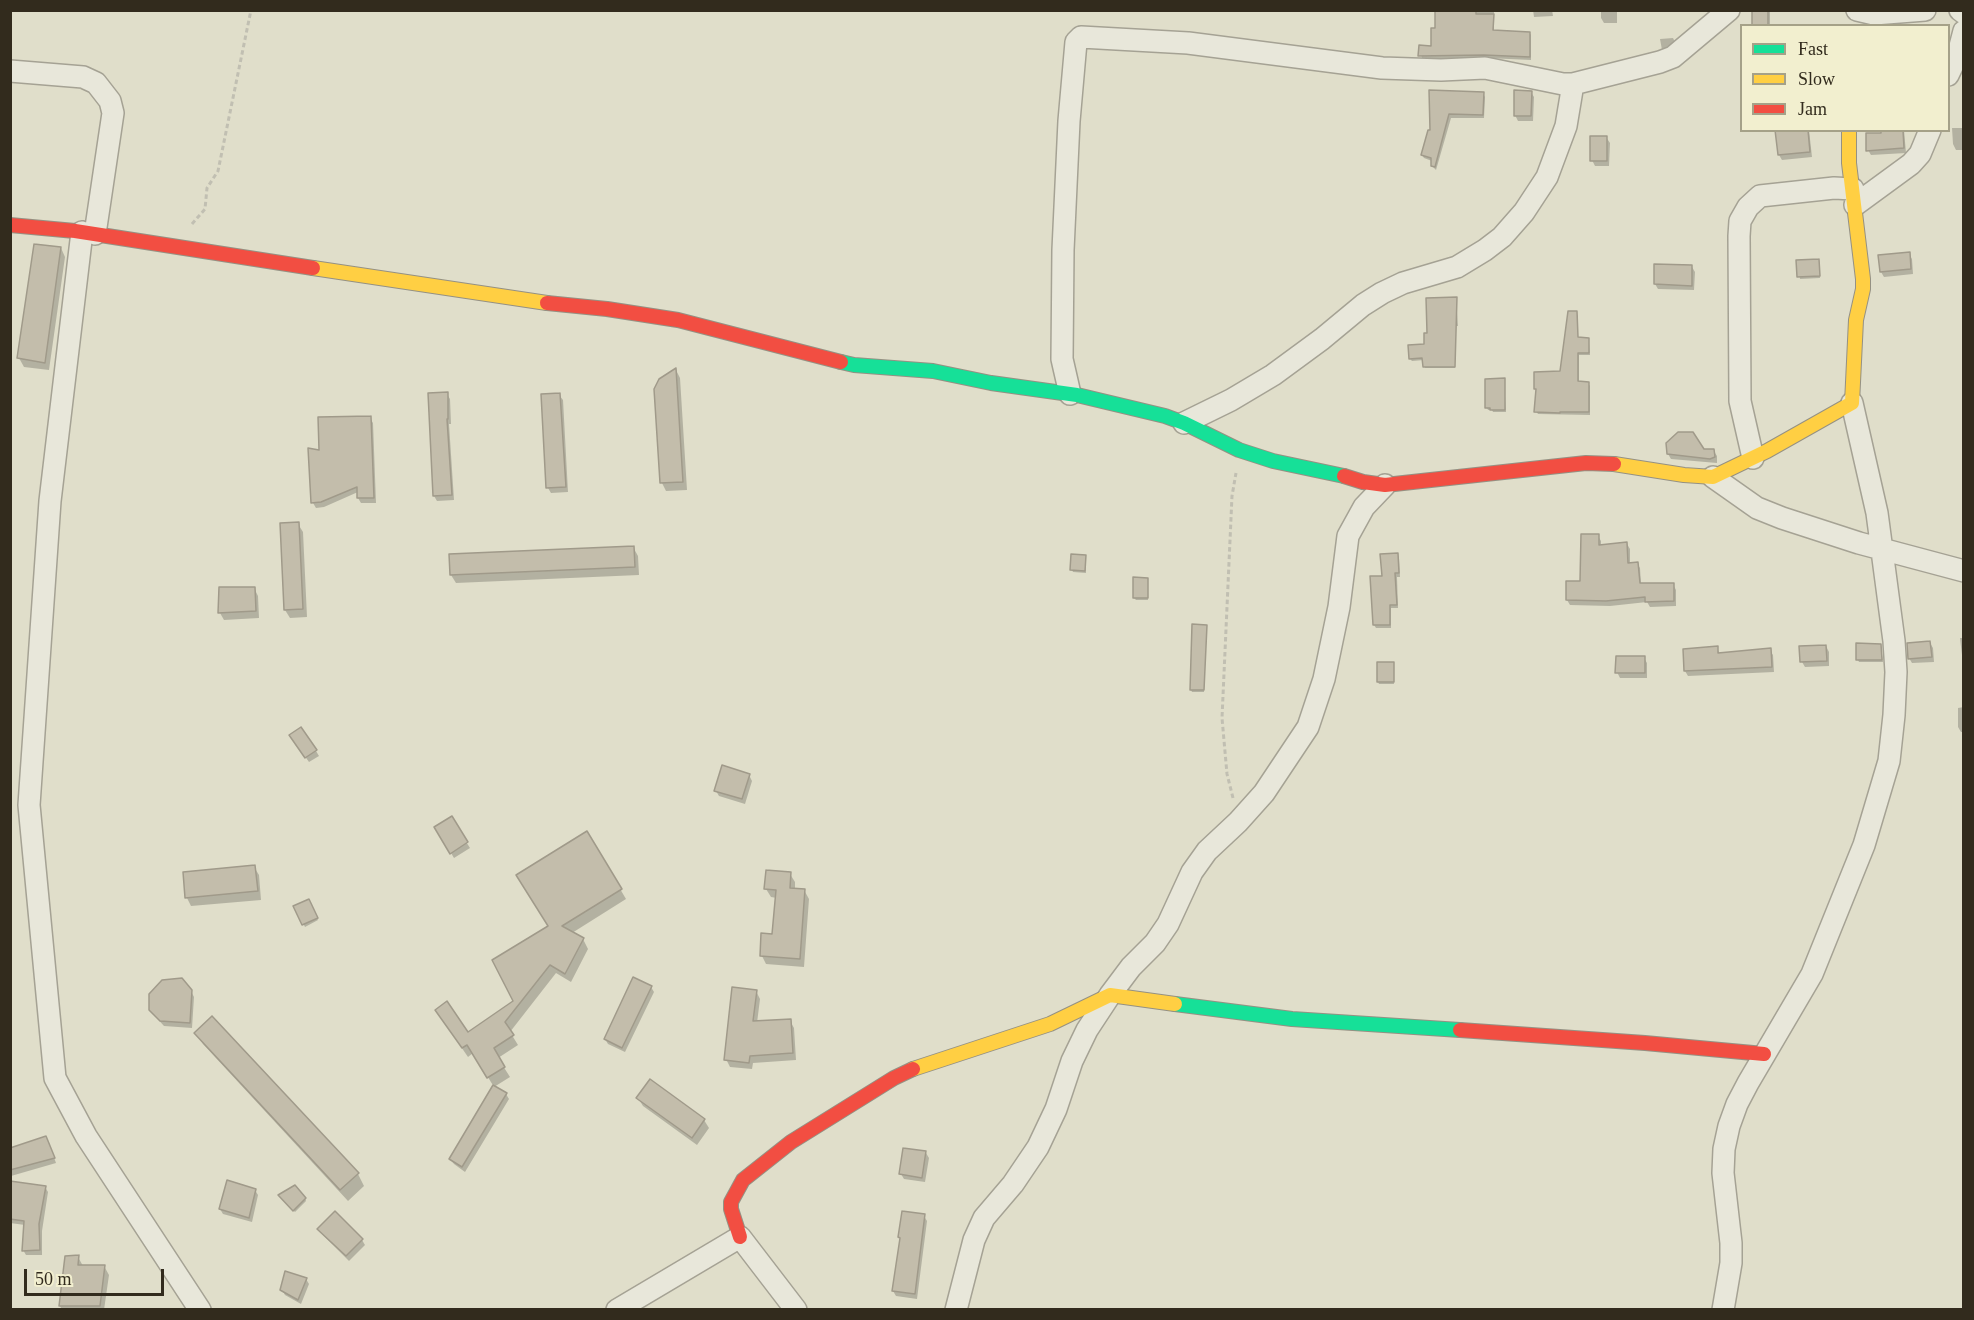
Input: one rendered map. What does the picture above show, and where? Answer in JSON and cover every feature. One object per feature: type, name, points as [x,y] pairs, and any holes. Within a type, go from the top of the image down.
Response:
[{"type":"street","points":[[1070,394],[1062,359],[1063,250],[1069,121],[1078,38],[1127,38],[1188,43],[1382,68],[1441,70],[1485,68],[1572,84],[1673,57],[1729,10]]},
{"type":"street","points":[[1857,10],[1874,14],[1925,10]]},
{"type":"street","points":[[1960,10],[1964,13]]},
{"type":"street","points":[[1950,71],[1958,54],[1964,31]]},
{"type":"street","points":[[10,71],[83,77],[96,83],[110,101],[113,113],[89,233],[50,501],[29,806],[55,1078],[86,1136],[200,1310]]},
{"type":"street","points":[[1184,423],[1231,400],[1273,375],[1322,339],[1362,305],[1382,293],[1403,283],[1457,267],[1502,237],[1524,212],[1547,177],[1566,126],[1572,84]]},
{"type":"street","points":[[1723,1310],[1731,1263],[1731,1243],[1724,1194],[1724,1149],[1729,1126],[1737,1104],[1812,974],[1828,937],[1864,844],[1888,760],[1894,715],[1896,672],[1894,640],[1883,549],[1875,502],[1852,403],[1856,320],[1863,279],[1849,163],[1849,132]]},
{"type":"street","points":[[1854,197],[1911,164],[1920,154],[1929,132]]},
{"type":"street","points":[[1753,458],[1740,401],[1740,221],[1748,207],[1760,196],[1834,188],[1854,197]]},
{"type":"street","points":[[10,225],[89,233],[527,301],[607,309],[678,320],[854,365],[933,371],[1002,385],[1070,394],[1165,416],[1239,450],[1273,461],[1321,469],[1364,482],[1384,485],[1586,463],[1622,464],[1684,475],[1713,477],[1753,458],[1852,403]]},
{"type":"street","points":[[1713,477],[1756,508],[1782,518],[1964,572]]},
{"type":"street","points":[[956,1310],[974,1240],[984,1218],[1013,1184],[1038,1148],[1056,1109],[1072,1061],[1087,1030],[1131,967],[1155,942],[1168,924],[1191,873],[1202,858],[1264,793],[1308,727],[1324,679],[1340,607],[1348,536],[1364,507],[1384,485]]},
{"type":"street","points":[[796,1310],[740,1237],[731,1202],[743,1180],[791,1142],[894,1078],[914,1068],[1050,1024],[1110,995],[1292,1019],[1633,1042],[1764,1054]]},
{"type":"street","points":[[617,1310],[740,1237]]},
{"type":"path","points":[[179,247],[195,219],[205,209],[207,188],[218,171],[251,10]]},
{"type":"path","points":[[1238,822],[1227,774],[1222,718],[1232,496],[1239,450]]},
{"type":"building","points":[[1435,10],[1476,10],[1476,14],[1494,14],[1493,30],[1530,32],[1530,57],[1418,56],[1419,45],[1431,46],[1431,28],[1435,28]]},
{"type":"building","points":[[1752,10],[1768,10],[1768,24],[1752,24]]},
{"type":"building","points":[[1429,90],[1484,92],[1483,115],[1449,114],[1435,167],[1431,166],[1431,158],[1421,155],[1428,130],[1430,130]]},
{"type":"building","points":[[1514,90],[1532,91],[1531,116],[1514,116]]},
{"type":"building","points":[[1775,132],[1808,132],[1810,152],[1778,155]]},
{"type":"building","points":[[1903,132],[1904,148],[1866,151],[1866,133]]},
{"type":"building","points":[[1590,136],[1607,136],[1607,161],[1590,161]]},
{"type":"building","points":[[34,244],[61,247],[45,363],[17,358]]},
{"type":"building","points":[[1910,252],[1911,269],[1880,272],[1878,255]]},
{"type":"building","points":[[1819,259],[1820,276],[1797,277],[1796,260]]},
{"type":"building","points":[[1654,264],[1692,265],[1692,286],[1654,284]]},
{"type":"building","points":[[1457,297],[1455,367],[1423,367],[1422,358],[1409,359],[1408,345],[1424,344],[1424,333],[1427,333],[1426,298]]},
{"type":"building","points":[[1568,311],[1577,311],[1578,337],[1589,338],[1589,353],[1578,353],[1578,381],[1589,382],[1589,412],[1534,412],[1536,389],[1534,389],[1534,372],[1560,371]]},
{"type":"building","points":[[676,368],[683,482],[660,483],[654,389],[659,379]]},
{"type":"building","points":[[1505,378],[1505,410],[1485,408],[1485,379]]},
{"type":"building","points":[[448,392],[447,419],[452,495],[433,496],[428,393]]},
{"type":"building","points":[[560,393],[566,487],[546,488],[541,394]]},
{"type":"building","points":[[371,416],[374,498],[357,498],[357,487],[321,502],[311,503],[308,448],[319,450],[318,417]]},
{"type":"building","points":[[1678,432],[1693,432],[1704,449],[1714,449],[1715,457],[1710,459],[1667,454],[1666,443]]},
{"type":"building","points":[[299,522],[303,609],[284,610],[280,523]]},
{"type":"building","points":[[1581,534],[1599,534],[1599,545],[1627,542],[1628,563],[1638,562],[1640,583],[1674,583],[1674,601],[1645,602],[1645,597],[1606,601],[1566,600],[1566,581],[1580,581]]},
{"type":"building","points":[[634,546],[635,567],[450,575],[449,554]]},
{"type":"building","points":[[1398,553],[1399,573],[1395,573],[1397,605],[1390,605],[1390,625],[1373,625],[1370,576],[1382,576],[1380,554]]},
{"type":"building","points":[[1071,554],[1086,555],[1085,571],[1070,570]]},
{"type":"building","points":[[1133,577],[1148,578],[1148,598],[1133,598]]},
{"type":"building","points":[[219,587],[255,587],[256,611],[218,613]]},
{"type":"building","points":[[1192,624],[1207,625],[1204,690],[1190,690]]},
{"type":"building","points":[[1930,641],[1932,657],[1908,659],[1907,643]]},
{"type":"building","points":[[1856,643],[1881,644],[1882,660],[1856,660]]},
{"type":"building","points":[[1826,645],[1827,661],[1800,662],[1799,646]]},
{"type":"building","points":[[1718,646],[1718,653],[1771,648],[1772,667],[1684,671],[1683,649]]},
{"type":"building","points":[[1616,656],[1645,656],[1645,673],[1615,673]]},
{"type":"building","points":[[1377,662],[1394,662],[1394,682],[1377,682]]},
{"type":"building","points":[[301,727],[317,750],[305,758],[289,735]]},
{"type":"building","points":[[722,765],[750,774],[742,799],[714,791]]},
{"type":"building","points":[[452,816],[468,842],[450,854],[434,827]]},
{"type":"building","points":[[587,831],[622,889],[562,926],[584,938],[565,974],[550,965],[505,1022],[514,1035],[494,1048],[505,1067],[487,1078],[467,1045],[462,1048],[435,1010],[447,1001],[468,1032],[513,1001],[492,960],[548,926],[516,875]]},
{"type":"building","points":[[255,865],[258,891],[185,898],[183,872]]},
{"type":"building","points":[[766,870],[791,872],[790,888],[805,889],[800,959],[760,956],[761,933],[772,934],[776,890],[764,889]]},
{"type":"building","points":[[309,899],[318,918],[302,925],[293,906]]},
{"type":"building","points":[[633,977],[652,986],[622,1048],[604,1039]]},
{"type":"building","points":[[182,978],[192,990],[190,1023],[160,1021],[149,1010],[149,994],[162,980]]},
{"type":"building","points":[[732,987],[757,990],[753,1021],[791,1019],[793,1053],[750,1056],[749,1063],[724,1060]]},
{"type":"building","points":[[212,1016],[359,1173],[340,1190],[194,1033]]},
{"type":"building","points":[[650,1079],[705,1119],[692,1138],[636,1098]]},
{"type":"building","points":[[493,1085],[507,1093],[462,1167],[449,1159]]},
{"type":"building","points":[[46,1136],[55,1158],[10,1170],[10,1148]]},
{"type":"building","points":[[903,1148],[926,1151],[922,1178],[899,1174]]},
{"type":"building","points":[[227,1180],[256,1189],[249,1218],[219,1209]]},
{"type":"building","points":[[10,1181],[46,1186],[39,1224],[40,1250],[22,1251],[24,1221],[10,1219]]},
{"type":"building","points":[[295,1185],[306,1198],[293,1211],[278,1195]]},
{"type":"building","points":[[335,1211],[363,1239],[346,1256],[317,1229]]},
{"type":"building","points":[[902,1211],[925,1214],[915,1294],[892,1291]]},
{"type":"building","points":[[79,1255],[78,1265],[105,1265],[100,1306],[59,1306],[65,1256]]},
{"type":"building","points":[[285,1271],[307,1278],[298,1300],[280,1290]]},
{"type":"traffic: fast","points":[[841,362],[933,371],[991,383],[1077,395],[1165,416],[1239,450],[1273,461],[1344,476]]},
{"type":"traffic: fast","points":[[1175,1004],[1292,1019],[1460,1030]]},
{"type":"traffic: slow","points":[[1614,464],[1713,477],[1767,451],[1852,403],[1856,320],[1863,279],[1849,163],[1849,132]]},
{"type":"traffic: slow","points":[[313,268],[547,303]]},
{"type":"traffic: slow","points":[[913,1069],[1050,1024],[1110,995],[1175,1004]]},
{"type":"traffic: jam","points":[[10,225],[75,231],[313,268]]},
{"type":"traffic: jam","points":[[547,303],[678,320],[841,362]]},
{"type":"traffic: jam","points":[[1344,476],[1385,485],[1586,463],[1614,464]]},
{"type":"traffic: jam","points":[[1460,1030],[1764,1054]]},
{"type":"traffic: jam","points":[[740,1237],[731,1202],[743,1180],[791,1142],[894,1078],[913,1069]]}]
